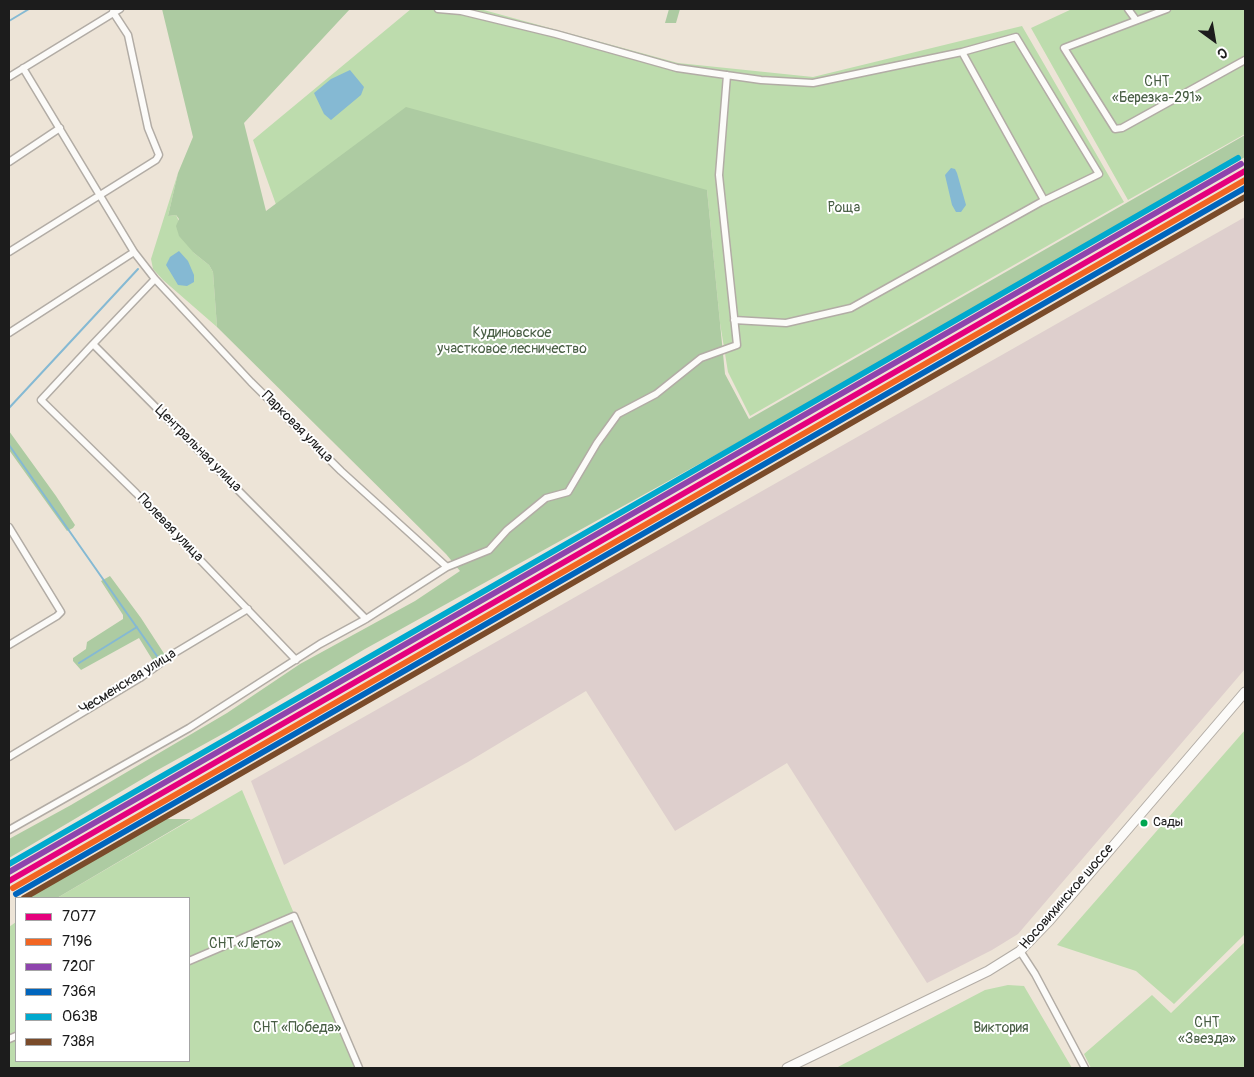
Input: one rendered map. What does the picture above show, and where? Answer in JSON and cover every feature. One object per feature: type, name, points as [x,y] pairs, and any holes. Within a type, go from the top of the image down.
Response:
[{"type":"main road","name":"Носовихинское шоссе","points":[[787,1068],[988,971],[1020,951],[1050,921],[1245,692]]},
{"type":"street","points":[[9,77],[120,9]]},
{"type":"street","points":[[438,9],[461,11],[556,34],[677,68],[727,76],[813,84],[962,52],[1016,37],[1099,174],[1044,200],[852,308],[786,323],[734,320]]},
{"type":"street","points":[[1128,9],[1136,20]]},
{"type":"street","points":[[1167,9],[1064,48],[1111,125],[1116,129],[1122,128],[1245,60]]},
{"type":"street","points":[[9,252],[156,160],[159,155],[148,128],[128,35],[113,12]]},
{"type":"street","points":[[962,52],[1044,200]]},
{"type":"street","name":"Парковая улица","points":[[23,68],[134,252],[155,279],[252,382],[341,471],[447,567]]},
{"type":"street","points":[[9,830],[189,728],[447,567],[490,550],[507,530],[546,498],[568,492],[597,443],[618,414],[656,394],[701,358],[737,345],[719,175],[727,76]]},
{"type":"street","points":[[9,162],[60,128]]},
{"type":"street","points":[[9,333],[134,252]]},
{"type":"street","points":[[93,344],[155,279]]},
{"type":"street","name":"Полевая улица","points":[[93,344],[41,400],[296,660]]},
{"type":"street","name":"Центральная улица","points":[[93,344],[366,619]]},
{"type":"street","points":[[9,526],[61,612],[9,645]]},
{"type":"street","name":"Чесменская улица","points":[[9,757],[140,678],[172,654],[248,609]]},
{"type":"street","points":[[190,961],[294,916],[359,1068]]},
{"type":"street","points":[[1020,951],[1035,974],[1085,1068]]},
{"type":"shaded area","points":[[1245,217],[1245,669],[1018,934],[992,950],[927,983],[787,763],[675,831],[586,691],[468,762],[284,865],[251,781]]},
{"type":"green space","name":"Кудиновское участковое лесничество","points":[[162,9],[350,9],[244,123],[266,211],[406,107],[707,190],[725,374],[749,419],[1245,135],[1245,157],[755,433],[365,649],[9,858],[9,839],[71,805],[227,713],[300,664],[415,601],[460,571],[446,554],[217,327],[213,272],[209,265],[194,253],[179,236],[176,226],[179,219],[176,215],[168,216],[178,173],[193,137]]},
{"type":"green space","name":"Роща","points":[[411,9],[480,9],[678,63],[813,77],[1022,26],[1124,202],[750,416],[728,372],[720,323],[707,190],[279,213],[253,140]]},
{"type":"green space","points":[[669,9],[680,9],[676,23],[665,23]]},
{"type":"green space","name":"СНТ «Березка-291»","points":[[1072,9],[1245,9],[1245,134],[1128,200],[1031,28]]},
{"type":"green space","points":[[178,173],[168,216],[176,215],[194,253],[209,265],[213,272],[217,327],[153,269],[151,259]]},
{"type":"green space","points":[[9,431],[56,496],[75,525],[73,528],[67,531],[9,450]]},
{"type":"green space","points":[[110,576],[165,655],[155,664],[139,638],[81,670],[73,661],[73,658],[86,649],[87,642],[123,619],[123,615],[101,581]]},
{"type":"green space","points":[[1245,730],[1245,934],[1174,1004],[1136,971],[1057,945]]},
{"type":"green space","name":"СНТ «Лето»","points":[[242,790],[359,1068],[9,1068],[9,927],[15,923],[15,1062],[190,1062],[190,897],[59,897]]},
{"type":"green space","points":[[165,819],[191,819],[59,897],[29,897]]},
{"type":"green space","name":"СНТ «Звезда»","points":[[1245,942],[1245,1068],[1091,1068],[1084,1054],[1152,995],[1171,1013]]},
{"type":"green space","name":"Виктория","points":[[1008,985],[1024,986],[1072,1068],[836,1068],[985,990]]},
{"type":"water","points":[[350,70],[364,87],[361,95],[331,120],[324,114],[314,93],[331,79]]},
{"type":"water","points":[[951,168],[955,169],[957,173],[966,205],[961,212],[956,212],[952,205],[945,175]]},
{"type":"water","points":[[179,251],[188,261],[194,275],[194,282],[187,286],[178,285],[166,265],[170,257]]},
{"type":"waterway","points":[[9,21],[29,9]]},
{"type":"waterway","points":[[9,408],[138,269]]},
{"type":"waterway","points":[[9,445],[159,659]]},
{"type":"waterway","points":[[79,663],[137,627]]},
{"type":"transit line","name":"063В","points":[[9,864],[1238,158]]},
{"type":"transit line","name":"720Г","points":[[9,872],[1241,164]]},
{"type":"transit line","name":"7077","points":[[9,881],[1245,171]]},
{"type":"transit line","name":"7196","points":[[13,888],[1245,180]]},
{"type":"transit line","name":"736Я","points":[[16,894],[1245,188]]},
{"type":"transit line","name":"738Я","points":[[26,897],[1245,197]]},
{"type":"place","name":"Сады","points":[[1144,823]]},
{"type":"park label","name":"СНТ «Победа»","points":[[297,1028]]}]
